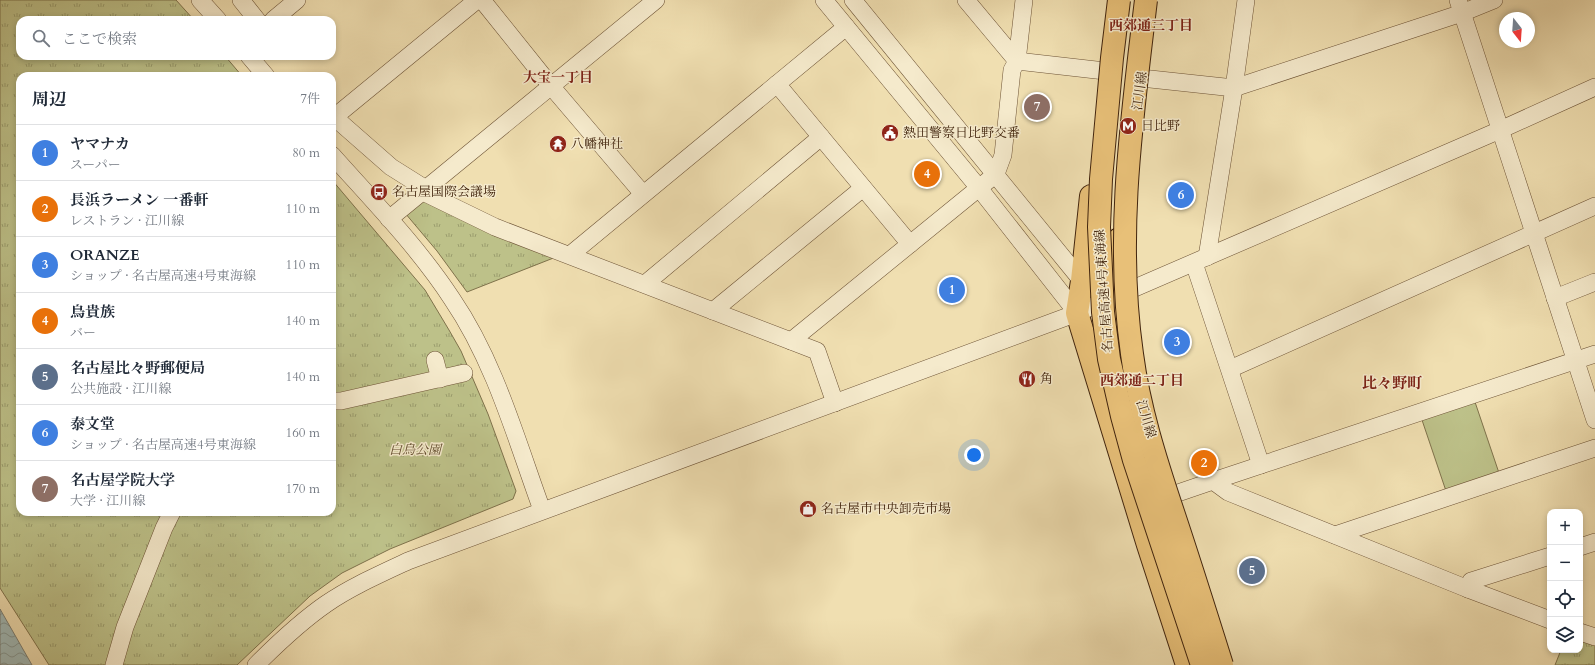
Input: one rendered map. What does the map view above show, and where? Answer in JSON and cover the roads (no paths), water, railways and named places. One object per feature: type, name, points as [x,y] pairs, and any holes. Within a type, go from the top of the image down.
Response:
[{"type":"main road","points":[[1114,0],[1077,314],[1148,545],[1187,665]]},
{"type":"main road","name":"名古屋高速4号東海線","points":[[1119,0],[1109,88],[1099,227],[1103,312],[1109,359],[1134,460],[1202,665]]},
{"type":"main road","name":"名古屋高速4号東海線","points":[[1146,0],[1129,145],[1124,228],[1126,308],[1132,355],[1154,454],[1222,665]]},
{"type":"main road","name":"江川線","points":[[1151,0],[1110,299],[1169,496],[1228,665]]},
{"type":"street","points":[[200,0],[214,16]]},
{"type":"street","points":[[241,0],[254,16]]},
{"type":"street","points":[[278,16],[297,0]]},
{"type":"street","points":[[336,116],[477,0]]},
{"type":"street","points":[[482,0],[551,86],[643,194]]},
{"type":"street","points":[[389,219],[656,0]]},
{"type":"street","points":[[824,0],[979,188],[1077,314]]},
{"type":"street","points":[[853,0],[1082,281],[1110,299]]},
{"type":"street","points":[[966,0],[1016,61],[1105,71]]},
{"type":"street","points":[[791,341],[996,174],[1003,155],[1012,70],[1016,61],[1024,0]]},
{"type":"street","points":[[1246,0],[1234,88],[1201,260],[1230,369],[1261,465]]},
{"type":"street","points":[[1141,78],[1234,88],[1460,7],[1494,0]]},
{"type":"street","points":[[1460,7],[1595,420]]},
{"type":"street","points":[[570,255],[846,27]]},
{"type":"street","points":[[252,60],[263,72]]},
{"type":"street","points":[[777,84],[910,244]]},
{"type":"street","points":[[256,665],[284,637],[326,604],[370,579],[408,561],[542,510],[1077,314],[1500,130],[1595,87]]},
{"type":"street","points":[[336,121],[391,167],[424,190],[495,227],[817,351],[835,403]]},
{"type":"street","points":[[645,284],[821,137]]},
{"type":"street","points":[[336,159],[425,261],[453,299],[482,352],[504,405],[542,510]]},
{"type":"street","points":[[713,311],[863,188]]},
{"type":"street","points":[[1230,369],[1595,206]]},
{"type":"street","points":[[1555,298],[1595,282]]},
{"type":"street","points":[[1169,496],[1595,354]]},
{"type":"street","points":[[435,360],[440,379]]},
{"type":"street","points":[[337,401],[464,373]]},
{"type":"street","points":[[1335,535],[1595,448]]},
{"type":"street","points":[[1213,481],[1228,492],[1468,590],[1547,619]]},
{"type":"street","points":[[114,665],[125,627],[170,516]]},
{"type":"street","points":[[1583,546],[1595,542]]},
{"type":"street","points":[[1468,590],[1470,582],[1547,557]]},
{"type":"street","points":[[1583,633],[1595,637]]},
{"type":"water","points":[[0,609],[32,665],[0,665]]},
{"type":"place","name":"名古屋学院大学","points":[[1037,107]]},
{"type":"place","name":"日比野","points":[[1128,126]]},
{"type":"place","name":"熱田警察日比野交番","points":[[890,133]]},
{"type":"place","name":"八幡神社","points":[[558,144]]},
{"type":"place","name":"鳥貴族","points":[[927,174]]},
{"type":"place","name":"名古屋国際会議場","points":[[379,192]]},
{"type":"place","name":"泰文堂","points":[[1181,195]]},
{"type":"place","name":"ヤマナカ","points":[[952,290]]},
{"type":"place","name":"ORANZE","points":[[1177,342]]},
{"type":"place","name":"角","points":[[1027,379]]},
{"type":"place","name":"長浜ラーメン 一番軒","points":[[1204,463]]},
{"type":"place","name":"名古屋市中央卸売市場","points":[[808,509]]},
{"type":"place","name":"名古屋比々野郵便局","points":[[1252,571]]},
{"type":"district","name":"西郊通三丁目","points":[[1151,25]]},
{"type":"district","name":"大宝一丁目","points":[[558,77]]},
{"type":"district","name":"西郊通二丁目","points":[[1142,380]]},
{"type":"district","name":"比々野町","points":[[1392,383]]},
{"type":"park label","name":"白鳥公園","points":[[415,450]]}]
